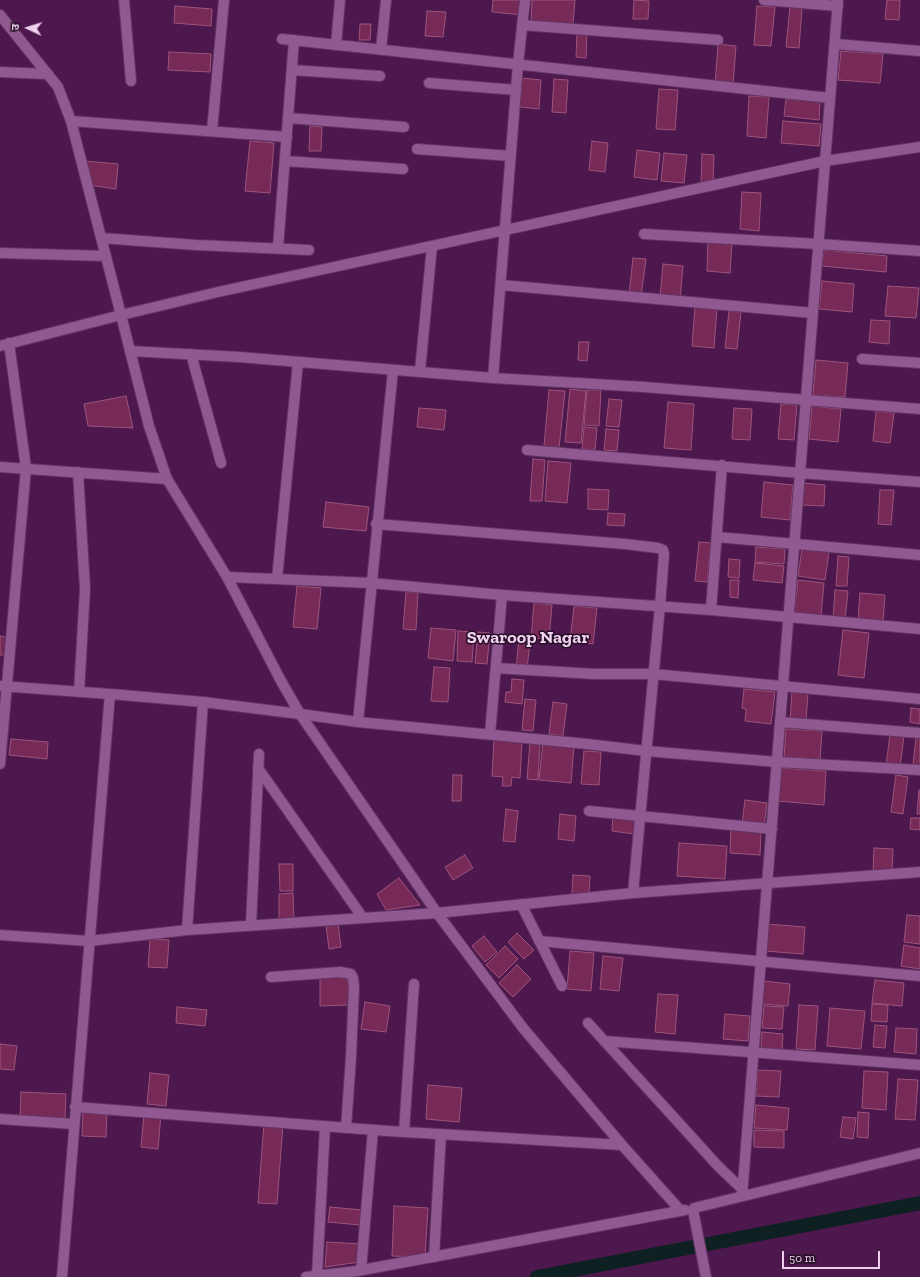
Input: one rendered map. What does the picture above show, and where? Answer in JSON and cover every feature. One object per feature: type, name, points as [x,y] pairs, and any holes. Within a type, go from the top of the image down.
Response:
[{"type":"street","points":[[124,0],[131,81]]},
{"type":"street","points":[[212,131],[224,0]]},
{"type":"street","points":[[336,46],[340,0]]},
{"type":"street","points":[[381,50],[386,0]]},
{"type":"street","points":[[493,378],[518,64],[525,0]]},
{"type":"street","points":[[742,1193],[838,3],[764,0]]},
{"type":"street","points":[[0,15],[58,87],[71,121],[149,426],[168,479],[227,576],[300,714],[437,913],[523,1028],[622,1145],[680,1210]]},
{"type":"street","points":[[522,25],[718,40]]},
{"type":"street","points":[[282,39],[830,98]]},
{"type":"street","points":[[278,248],[294,40]]},
{"type":"street","points":[[835,44],[920,51]]},
{"type":"street","points":[[292,70],[380,76]]},
{"type":"street","points":[[0,72],[48,74]]},
{"type":"street","points":[[429,83],[516,90]]},
{"type":"street","points":[[288,118],[404,127]]},
{"type":"street","points":[[71,121],[287,137]]},
{"type":"street","points":[[0,764],[3,687],[26,468],[5,344],[218,292],[505,230],[825,162],[920,147]]},
{"type":"street","points":[[417,149],[511,156]]},
{"type":"street","points":[[285,161],[403,169]]},
{"type":"street","points":[[644,234],[920,251]]},
{"type":"street","points":[[101,238],[196,245],[310,250]]},
{"type":"street","points":[[420,372],[432,246]]},
{"type":"street","points":[[0,253],[106,256]]},
{"type":"street","points":[[501,285],[813,312]]},
{"type":"street","points":[[130,351],[191,354],[493,378],[644,387],[920,409]]},
{"type":"street","points":[[191,354],[221,463]]},
{"type":"street","points":[[862,359],[920,363]]},
{"type":"street","points":[[277,579],[298,362]]},
{"type":"street","points":[[358,722],[376,524],[393,370]]},
{"type":"street","points":[[527,450],[920,482]]},
{"type":"street","points":[[711,610],[722,465]]},
{"type":"street","points":[[0,467],[168,479]]},
{"type":"street","points":[[78,472],[85,589],[79,692]]},
{"type":"street","points":[[376,524],[661,548],[664,554],[660,606],[639,816],[633,893]]},
{"type":"street","points":[[717,537],[920,555]]},
{"type":"street","points":[[227,576],[371,583],[502,595],[711,610],[920,629]]},
{"type":"street","points":[[490,734],[502,595]]},
{"type":"street","points":[[496,668],[594,674],[653,674],[920,699]]},
{"type":"street","points":[[3,687],[204,702],[358,722],[490,734],[646,751],[777,762],[920,770]]},
{"type":"street","points":[[62,1277],[110,694]]},
{"type":"street","points":[[187,930],[204,702]]},
{"type":"street","points":[[780,722],[920,733]]},
{"type":"street","points":[[251,925],[258,754]]},
{"type":"street","points":[[258,768],[363,918]]},
{"type":"street","points":[[589,811],[772,829]]},
{"type":"street","points":[[0,935],[89,941],[187,930],[437,913],[633,893],[920,872]]},
{"type":"street","points":[[521,904],[562,986]]},
{"type":"street","points":[[539,941],[920,976]]},
{"type":"street","points":[[271,977],[340,972],[351,974],[353,978],[354,987],[351,1057],[346,1128]]},
{"type":"street","points":[[404,1132],[414,984]]},
{"type":"street","points":[[588,1023],[742,1193]]},
{"type":"street","points":[[604,1041],[920,1065]]},
{"type":"street","points":[[75,1107],[373,1130],[622,1145]]},
{"type":"street","points":[[0,1119],[74,1124]]},
{"type":"street","points":[[317,1276],[325,1126]]},
{"type":"street","points":[[361,1270],[373,1130]]},
{"type":"street","points":[[434,1257],[440,1134]]},
{"type":"street","points":[[306,1277],[361,1270],[680,1210],[693,1209],[695,1207],[742,1193],[920,1153]]},
{"type":"street","points":[[693,1209],[706,1277]]},
{"type":"building","points":[[493,0],[524,0],[523,15],[492,12]]},
{"type":"building","points":[[532,0],[575,0],[573,24],[531,21]]},
{"type":"building","points":[[634,0],[649,1],[648,19],[633,19]]},
{"type":"building","points":[[887,0],[900,0],[899,20],[885,19]]},
{"type":"building","points":[[175,6],[212,9],[211,26],[174,23]]},
{"type":"building","points":[[757,6],[775,7],[771,46],[754,45]]},
{"type":"building","points":[[790,6],[802,8],[799,48],[786,47]]},
{"type":"building","points":[[427,11],[446,12],[443,37],[425,36]]},
{"type":"building","points":[[360,24],[371,24],[370,40],[359,40]]},
{"type":"building","points":[[577,32],[587,32],[586,58],[576,57]]},
{"type":"building","points":[[718,44],[736,46],[733,86],[715,85]]},
{"type":"building","points":[[841,51],[883,54],[880,83],[838,80]]},
{"type":"building","points":[[169,52],[211,54],[210,72],[168,70]]},
{"type":"building","points":[[522,78],[541,80],[539,109],[520,107]]},
{"type":"building","points":[[554,79],[568,80],[566,113],[552,112]]},
{"type":"building","points":[[659,89],[678,90],[675,130],[656,129]]},
{"type":"building","points":[[749,96],[769,97],[766,138],[747,136]]},
{"type":"building","points":[[786,99],[820,102],[819,120],[784,116]]},
{"type":"building","points":[[783,121],[821,124],[819,146],[781,143]]},
{"type":"building","points":[[310,126],[322,127],[321,151],[309,151]]},
{"type":"building","points":[[250,141],[274,143],[270,193],[245,191]]},
{"type":"building","points":[[592,141],[608,143],[605,172],[589,170]]},
{"type":"building","points":[[637,150],[660,153],[657,180],[634,177]]},
{"type":"building","points":[[664,153],[687,155],[684,183],[661,181]]},
{"type":"building","points":[[702,154],[714,155],[713,184],[701,184]]},
{"type":"building","points":[[85,161],[118,164],[116,189],[89,185]]},
{"type":"building","points":[[742,192],[761,193],[759,231],[740,229]]},
{"type":"building","points":[[708,240],[732,241],[730,273],[707,271]]},
{"type":"building","points":[[824,250],[887,256],[886,272],[822,266]]},
{"type":"building","points":[[633,258],[646,259],[641,296],[629,295]]},
{"type":"building","points":[[663,264],[683,266],[680,300],[660,298]]},
{"type":"building","points":[[822,281],[854,284],[852,312],[819,309]]},
{"type":"building","points":[[888,286],[919,288],[916,318],[885,316]]},
{"type":"building","points":[[695,306],[717,308],[714,348],[692,346]]},
{"type":"building","points":[[729,311],[741,312],[737,349],[725,348]]},
{"type":"building","points":[[871,320],[890,321],[889,344],[869,342]]},
{"type":"building","points":[[579,342],[589,342],[587,361],[578,360]]},
{"type":"building","points":[[816,360],[848,363],[845,397],[813,395]]},
{"type":"building","points":[[570,389],[586,391],[581,443],[565,442]]},
{"type":"building","points":[[549,390],[565,391],[559,448],[544,446]]},
{"type":"building","points":[[587,390],[601,390],[599,426],[584,425]]},
{"type":"building","points":[[126,396],[133,428],[88,426],[84,404]]},
{"type":"building","points":[[609,399],[622,400],[619,427],[606,426]]},
{"type":"building","points":[[668,402],[694,404],[691,450],[664,448]]},
{"type":"building","points":[[781,404],[797,405],[794,440],[778,439]]},
{"type":"building","points":[[812,406],[841,409],[838,442],[809,439]]},
{"type":"building","points":[[419,408],[446,410],[444,430],[417,427]]},
{"type":"building","points":[[734,408],[752,409],[750,440],[732,439]]},
{"type":"building","points":[[876,411],[894,413],[890,443],[873,441]]},
{"type":"building","points":[[584,427],[597,428],[595,450],[582,449]]},
{"type":"building","points":[[606,429],[619,430],[617,451],[604,450]]},
{"type":"building","points":[[533,459],[545,460],[542,501],[530,501]]},
{"type":"building","points":[[548,461],[571,463],[567,503],[545,501]]},
{"type":"building","points":[[764,482],[793,485],[790,520],[761,517]]},
{"type":"building","points":[[803,483],[825,485],[824,506],[802,505]]},
{"type":"building","points":[[588,489],[609,490],[608,510],[588,509]]},
{"type":"building","points":[[880,490],[894,490],[891,525],[878,524]]},
{"type":"building","points":[[326,502],[369,507],[366,531],[323,527]]},
{"type":"building","points":[[608,513],[625,514],[624,526],[607,525]]},
{"type":"building","points":[[699,542],[711,543],[707,582],[695,581]]},
{"type":"building","points":[[756,547],[785,549],[784,564],[755,562]]},
{"type":"building","points":[[802,549],[829,552],[825,580],[798,576]]},
{"type":"building","points":[[838,556],[849,557],[847,586],[836,586]]},
{"type":"building","points":[[729,559],[740,560],[739,578],[728,577]]},
{"type":"building","points":[[755,563],[784,566],[782,583],[753,580]]},
{"type":"building","points":[[730,580],[739,580],[738,598],[730,597]]},
{"type":"building","points":[[798,580],[824,583],[821,615],[794,613]]},
{"type":"building","points":[[297,586],[321,588],[317,629],[293,627]]},
{"type":"building","points":[[835,590],[848,591],[845,620],[833,620]]},
{"type":"building","points":[[406,592],[418,593],[416,630],[403,629]]},
{"type":"building","points":[[860,593],[885,595],[883,622],[858,620]]},
{"type":"building","points":[[534,603],[552,605],[549,639],[531,638]]},
{"type":"building","points":[[574,606],[597,608],[593,644],[570,641]]},
{"type":"building","points":[[431,628],[456,630],[453,661],[428,658]]},
{"type":"building","points":[[843,630],[869,633],[864,678],[838,675]]},
{"type":"building","points":[[458,631],[474,632],[472,662],[457,661]]},
{"type":"building","points":[[478,632],[490,633],[487,664],[475,663]]},
{"type":"building","points":[[0,636],[6,637],[5,655],[0,655]]},
{"type":"building","points":[[519,639],[530,641],[527,670],[516,669]]},
{"type":"building","points":[[434,667],[450,668],[448,702],[431,701]]},
{"type":"building","points":[[512,679],[524,680],[522,704],[505,702],[506,692],[511,692]]},
{"type":"building","points":[[744,689],[775,692],[771,724],[745,721],[746,709],[742,708]]},
{"type":"building","points":[[792,691],[808,693],[806,722],[790,721]]},
{"type":"building","points":[[525,699],[536,700],[533,731],[522,730]]},
{"type":"building","points":[[553,702],[567,704],[563,736],[549,734]]},
{"type":"building","points":[[911,708],[920,709],[920,724],[910,722]]},
{"type":"building","points":[[786,729],[822,731],[820,759],[784,757]]},
{"type":"building","points":[[890,734],[904,736],[900,767],[886,766]]},
{"type":"building","points":[[916,738],[920,739],[920,766],[913,765]]},
{"type":"building","points":[[11,739],[48,742],[47,759],[9,755]]},
{"type":"building","points":[[494,740],[522,742],[520,778],[512,777],[511,786],[502,786],[503,777],[492,776]]},
{"type":"building","points":[[530,743],[540,744],[538,780],[527,779]]},
{"type":"building","points":[[543,743],[574,746],[571,783],[539,780]]},
{"type":"building","points":[[584,751],[601,752],[599,785],[581,784]]},
{"type":"building","points":[[780,768],[826,771],[824,805],[778,801]]},
{"type":"building","points":[[453,775],[462,775],[461,801],[452,801]]},
{"type":"building","points":[[896,775],[908,777],[903,814],[891,812]]},
{"type":"building","points":[[919,790],[920,814],[917,814]]},
{"type":"building","points":[[745,800],[767,803],[764,826],[742,823]]},
{"type":"building","points":[[506,809],[518,811],[515,842],[503,841]]},
{"type":"building","points":[[560,814],[576,816],[574,841],[558,839]]},
{"type":"building","points":[[613,815],[636,818],[634,834],[612,831]]},
{"type":"building","points":[[911,818],[920,818],[920,830],[910,829]]},
{"type":"building","points":[[731,828],[761,830],[760,855],[730,853]]},
{"type":"building","points":[[679,843],[727,846],[725,879],[677,876]]},
{"type":"building","points":[[874,848],[893,849],[892,874],[873,873]]},
{"type":"building","points":[[465,855],[473,868],[453,880],[445,867]]},
{"type":"building","points":[[279,864],[293,864],[293,891],[280,891]]},
{"type":"building","points":[[573,875],[590,876],[589,895],[572,894]]},
{"type":"building","points":[[399,878],[420,905],[386,910],[377,894]]},
{"type":"building","points":[[293,893],[294,922],[279,923],[279,894]]},
{"type":"building","points":[[907,915],[920,916],[920,944],[904,942]]},
{"type":"building","points":[[338,924],[341,947],[329,949],[326,925]]},
{"type":"building","points":[[767,924],[805,927],[803,954],[765,951]]},
{"type":"building","points":[[517,933],[534,950],[524,959],[508,942]]},
{"type":"building","points":[[484,936],[497,952],[485,962],[472,946]]},
{"type":"building","points":[[150,939],[169,940],[167,968],[148,967]]},
{"type":"building","points":[[904,945],[920,948],[920,969],[901,966]]},
{"type":"building","points":[[505,946],[518,959],[499,978],[486,965]]},
{"type":"building","points":[[570,951],[594,953],[591,991],[567,989]]},
{"type":"building","points":[[603,956],[623,958],[619,991],[600,989]]},
{"type":"building","points":[[517,965],[531,979],[513,997],[499,983]]},
{"type":"building","points":[[348,976],[349,1005],[320,1006],[320,977]]},
{"type":"building","points":[[875,980],[904,983],[902,1006],[872,1003]]},
{"type":"building","points":[[764,981],[790,984],[788,1006],[762,1004]]},
{"type":"building","points":[[658,994],[678,995],[675,1034],[655,1032]]},
{"type":"building","points":[[365,1002],[390,1006],[386,1032],[361,1029]]},
{"type":"building","points":[[872,1004],[888,1005],[887,1022],[871,1021]]},
{"type":"building","points":[[799,1005],[818,1006],[815,1050],[796,1049]]},
{"type":"building","points":[[764,1006],[784,1007],[782,1029],[762,1028]]},
{"type":"building","points":[[177,1007],[207,1010],[205,1026],[176,1023]]},
{"type":"building","points":[[830,1008],[865,1011],[861,1049],[827,1046]]},
{"type":"building","points":[[725,1014],[750,1016],[748,1041],[723,1039]]},
{"type":"building","points":[[875,1025],[887,1026],[885,1048],[873,1047]]},
{"type":"building","points":[[896,1028],[917,1029],[916,1054],[894,1052]]},
{"type":"building","points":[[762,1032],[783,1034],[782,1050],[761,1048]]},
{"type":"building","points":[[0,1044],[17,1046],[14,1070],[0,1069]]},
{"type":"building","points":[[758,1070],[781,1071],[779,1097],[756,1096]]},
{"type":"building","points":[[864,1071],[888,1072],[886,1110],[862,1108]]},
{"type":"building","points":[[150,1073],[169,1075],[166,1106],[147,1104]]},
{"type":"building","points":[[898,1079],[918,1080],[915,1120],[895,1119]]},
{"type":"building","points":[[428,1085],[462,1088],[459,1122],[426,1119]]},
{"type":"building","points":[[21,1092],[66,1094],[65,1118],[20,1117]]},
{"type":"building","points":[[756,1105],[789,1108],[787,1130],[754,1128]]},
{"type":"building","points":[[83,1110],[107,1111],[106,1137],[82,1136]]},
{"type":"building","points":[[858,1112],[869,1113],[868,1138],[857,1137]]},
{"type":"building","points":[[144,1113],[161,1114],[158,1149],[141,1147]]},
{"type":"building","points":[[843,1117],[856,1118],[853,1139],[840,1137]]},
{"type":"building","points":[[264,1123],[283,1124],[277,1204],[258,1203]]},
{"type":"building","points":[[754,1130],[784,1131],[784,1148],[754,1147]]},
{"type":"building","points":[[394,1206],[428,1208],[425,1257],[392,1256]]},
{"type":"building","points":[[330,1207],[362,1210],[360,1225],[328,1222]]},
{"type":"building","points":[[327,1242],[361,1244],[360,1262],[325,1267]]},
{"type":"waterway","points":[[537,1277],[920,1203]]},
{"type":"district","name":"Swaroop Nagar","points":[[528,638]]}]
